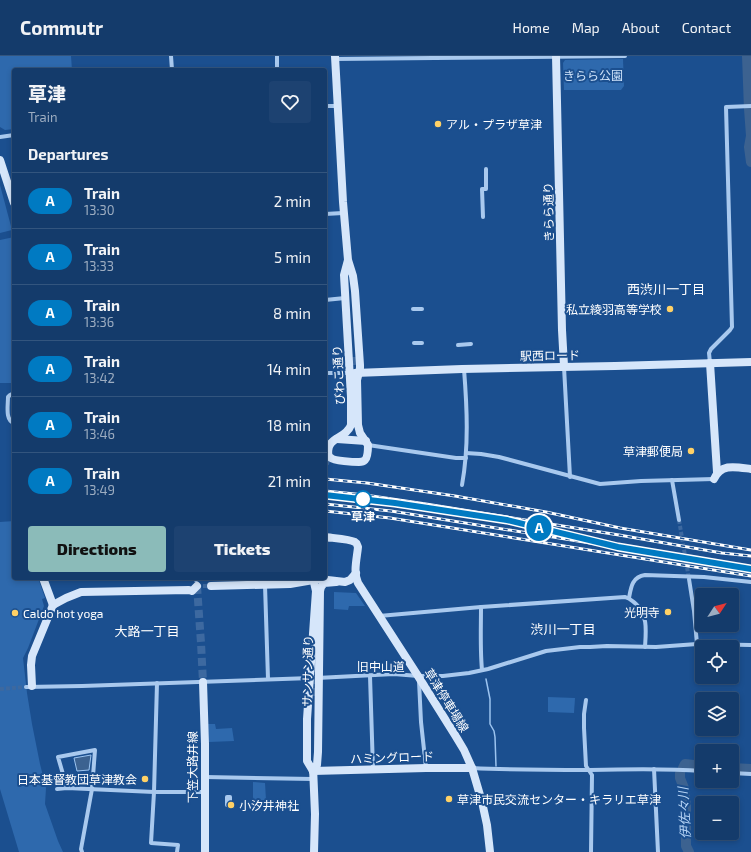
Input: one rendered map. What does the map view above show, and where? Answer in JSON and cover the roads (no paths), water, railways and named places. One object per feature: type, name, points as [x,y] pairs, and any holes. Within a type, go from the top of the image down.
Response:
[{"type":"street","points":[[172,56],[172,68]]},
{"type":"street","points":[[277,56],[277,68]]},
{"type":"street","name":"きらら通り","points":[[556,56],[564,366]]},
{"type":"street","points":[[335,57],[625,56]]},
{"type":"street","name":"びわこ通り","points":[[335,57],[343,213],[348,260],[353,276],[355,291],[360,368],[354,373]]},
{"type":"street","points":[[327,106],[338,106]]},
{"type":"street","points":[[716,475],[710,353],[711,349],[732,327],[726,107],[749,106]]},
{"type":"street","points":[[0,137],[12,135]]},
{"type":"street","points":[[0,160],[12,197]]},
{"type":"street","points":[[484,217],[482,189],[486,189],[486,169]]},
{"type":"street","points":[[327,214],[343,213]]},
{"type":"street","points":[[348,260],[354,358]]},
{"type":"street","name":"びわこ通り","points":[[348,260],[344,275],[354,373],[351,425],[349,430],[329,444],[328,454],[330,458],[334,460],[362,462],[366,458],[367,443],[360,433],[358,425],[357,380],[354,373]]},
{"type":"street","points":[[327,300],[346,298]]},
{"type":"street","points":[[413,309],[422,309]]},
{"type":"street","points":[[414,343],[422,343]]},
{"type":"street","points":[[458,345],[471,344]]},
{"type":"street","name":"駅西ロード","points":[[354,373],[751,362]]},
{"type":"street","points":[[564,366],[570,477]]},
{"type":"street","points":[[462,485],[466,458],[466,397],[464,369]]},
{"type":"street","points":[[327,373],[354,373]]},
{"type":"street","points":[[12,394],[8,397],[8,417],[9,421],[12,423]]},
{"type":"street","points":[[337,439],[456,458],[466,458]]},
{"type":"street","points":[[466,453],[499,457],[600,484],[672,480],[716,475],[725,468],[751,468]]},
{"type":"street","points":[[672,480],[679,520]]},
{"type":"street","name":"草津停車場線","points":[[327,538],[351,540],[356,543],[358,547],[356,573],[358,583],[455,735],[472,768],[486,819],[490,852]]},
{"type":"street","points":[[327,580],[336,582],[348,582],[356,573]]},
{"type":"street","points":[[629,598],[634,580],[645,575],[704,577],[751,582]]},
{"type":"street","points":[[689,579],[697,640]]},
{"type":"street","points":[[44,580],[53,605]]},
{"type":"street","points":[[211,586],[290,584],[309,580]]},
{"type":"street","name":"サンサン通り","points":[[314,580],[316,590],[307,719],[307,761],[313,775],[315,814],[314,852]]},
{"type":"street","points":[[29,686],[32,656],[53,605],[81,592],[192,591],[197,581]]},
{"type":"street","name":"サンサン通り","points":[[313,775],[318,765],[321,588],[325,583],[336,582]]},
{"type":"street","points":[[265,585],[268,679]]},
{"type":"street","points":[[379,616],[625,597],[629,598],[642,611],[646,631],[645,646]]},
{"type":"street","points":[[481,607],[480,651],[482,670]]},
{"type":"street","name":"旧中山道","points":[[29,686],[82,686],[394,674],[443,676],[482,670],[546,651],[562,648],[580,646],[662,646],[695,644]]},
{"type":"street","name":"旧中山道","points":[[739,645],[751,645]]},
{"type":"street","points":[[370,676],[373,770]]},
{"type":"street","points":[[418,676],[426,768]]},
{"type":"street","name":"下笠大路井線","points":[[203,682],[205,744],[205,852]]},
{"type":"street","points":[[157,683],[154,792],[150,843],[178,845],[177,852]]},
{"type":"street","points":[[204,777],[304,779],[313,775],[314,696]]},
{"type":"street","points":[[586,700],[584,728],[586,766],[592,775],[592,852]]},
{"type":"street","points":[[67,788],[58,757],[95,750],[92,789],[81,849],[82,852]]},
{"type":"street","points":[[472,768],[588,770],[654,769],[695,771]]},
{"type":"street","name":"ハミングロード","points":[[313,775],[373,770],[472,768]]},
{"type":"street","points":[[654,769],[658,852]]},
{"type":"street","points":[[739,773],[751,774]]},
{"type":"street","points":[[57,789],[67,788],[154,792],[204,792]]},
{"type":"waterway","name":"伊佐々川","points":[[747,56],[751,136],[749,147],[751,162]]},
{"type":"waterway","points":[[486,679],[490,699],[490,724],[494,731],[495,737],[496,766]]},
{"type":"waterway","name":"伊佐々川","points":[[683,768],[685,764],[695,765]]},
{"type":"waterway","name":"伊佐々川","points":[[739,768],[751,769]]},
{"type":"waterway","name":"伊佐々川","points":[[680,773],[686,805],[686,846],[689,852]]},
{"type":"tunnel","points":[[354,357],[354,378]]},
{"type":"tunnel","points":[[327,456],[330,450]]},
{"type":"tunnel","points":[[679,520],[689,579]]},
{"type":"tunnel","points":[[196,580],[197,586],[211,586]]},
{"type":"tunnel","points":[[197,586],[203,682]]},
{"type":"tunnel","points":[[314,696],[315,657]]},
{"type":"tunnel","points":[[0,689],[26,687]]},
{"type":"railway","points":[[327,479],[367,483],[455,496],[546,512],[620,528],[751,550]]},
{"type":"railway","points":[[327,491],[426,504],[722,553],[751,556]]},
{"type":"railway","points":[[327,504],[391,511],[751,569]]},
{"type":"railway","points":[[327,511],[390,518],[751,576]]},
{"type":"railway","points":[[526,525],[553,532]]},
{"type":"train","name":"A","points":[[327,495],[395,503],[507,520],[618,547],[751,569]]},
{"type":"place","name":"アル・プラザ草津","points":[[438,124]]},
{"type":"place","name":"私立綾羽高等学校","points":[[670,309]]},
{"type":"place","name":"草津郵便局","points":[[691,451]]},
{"type":"place","name":"草津","points":[[363,499]]},
{"type":"place","name":"光明寺","points":[[668,612]]},
{"type":"place","name":"Caldo hot yoga","points":[[15,613]]},
{"type":"place","name":"日本基督教団草津教会","points":[[145,779]]},
{"type":"place","name":"草津市民交流センター・キラリエ草津","points":[[449,799]]},
{"type":"place","name":"小汐井神社","points":[[231,805]]},
{"type":"district","name":"西渋川一丁目","points":[[666,289]]},
{"type":"district","name":"渋川一丁目","points":[[563,629]]},
{"type":"district","name":"大路一丁目","points":[[147,631]]},
{"type":"park label","name":"きらら公園","points":[[593,75]]}]
